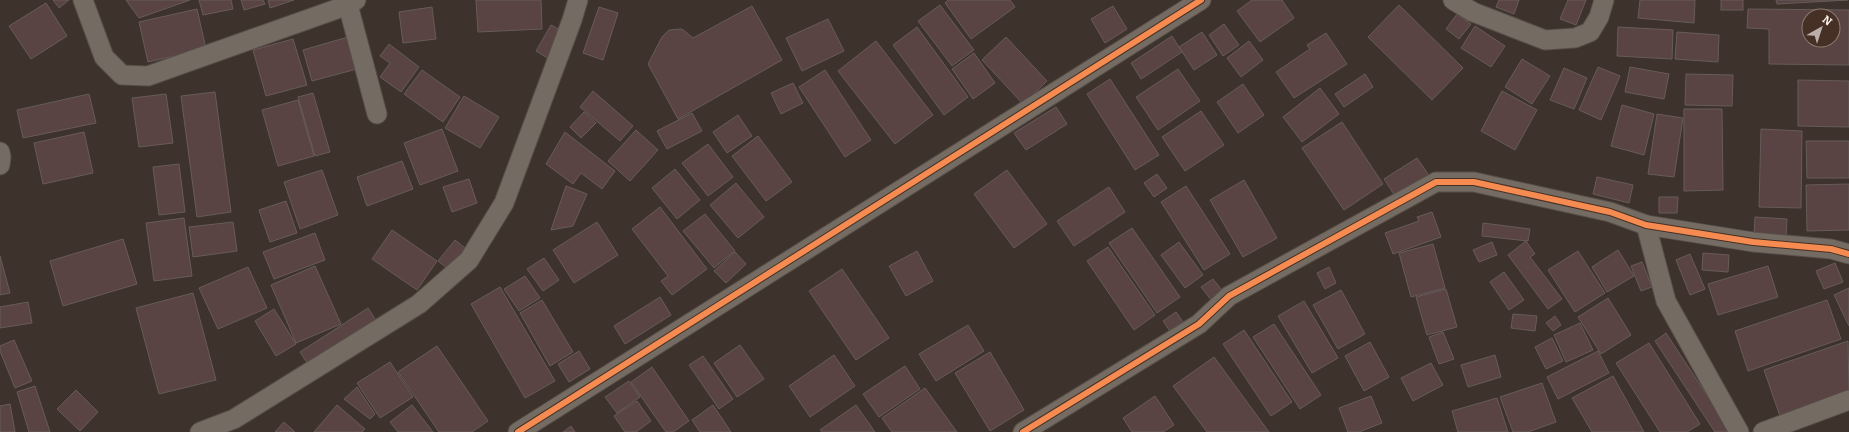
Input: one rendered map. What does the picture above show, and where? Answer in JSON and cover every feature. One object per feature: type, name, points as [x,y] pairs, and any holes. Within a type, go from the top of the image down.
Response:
[{"type":"street","points":[[83,0],[104,57],[122,75],[148,76],[352,2],[377,114]]},
{"type":"street","points":[[200,432],[234,419],[419,304],[469,260],[504,203],[572,20],[578,0]]},
{"type":"street","points":[[518,432],[1201,0]]},
{"type":"street","points":[[1453,0],[1473,12],[1545,40],[1575,38],[1590,32],[1599,17],[1604,0]]},
{"type":"street","points":[[0,152],[2,157],[0,165]]},
{"type":"street","points":[[1023,432],[1199,324],[1229,296],[1436,182],[1474,182],[1610,212],[1646,225],[1753,242],[1831,249],[1849,254]]},
{"type":"street","points":[[1646,225],[1666,301],[1739,432]]},
{"type":"street","points":[[1763,432],[1849,400]]},
{"type":"building","points":[[53,0],[69,0],[59,8]]},
{"type":"building","points":[[126,0],[190,0],[139,18]]},
{"type":"building","points":[[199,0],[231,0],[233,9],[203,15]]},
{"type":"building","points":[[241,0],[263,0],[265,4],[244,10]]},
{"type":"building","points":[[268,0],[294,0],[270,8]]},
{"type":"building","points":[[476,0],[541,0],[542,29],[478,32]]},
{"type":"building","points":[[948,0],[1010,0],[1015,7],[971,39],[945,3]]},
{"type":"building","points":[[1252,0],[1282,0],[1294,18],[1260,42],[1237,11]]},
{"type":"building","points":[[1499,0],[1519,0],[1514,14],[1496,7]]},
{"type":"building","points":[[1568,0],[1586,0],[1576,25],[1560,19]]},
{"type":"building","points":[[1640,0],[1695,0],[1694,23],[1638,18]]},
{"type":"building","points":[[1721,0],[1743,0],[1743,10],[1721,10]]},
{"type":"building","points":[[1776,0],[1848,0],[1777,4]]},
{"type":"building","points":[[46,3],[67,36],[31,59],[9,26]]},
{"type":"building","points":[[940,5],[974,50],[952,66],[918,21]]},
{"type":"building","points":[[1399,5],[1463,68],[1432,100],[1368,37]]},
{"type":"building","points":[[752,6],[782,60],[678,119],[648,64],[662,37],[669,30],[682,29],[693,38]]},
{"type":"building","points":[[1113,6],[1127,29],[1105,43],[1091,19]]},
{"type":"building","points":[[432,7],[436,39],[403,43],[399,12]]},
{"type":"building","points":[[599,7],[618,13],[603,60],[583,53]]},
{"type":"building","points":[[197,9],[206,49],[148,62],[139,22]]},
{"type":"building","points":[[1748,9],[1801,10],[1801,48],[1841,48],[1841,10],[1849,10],[1849,65],[1769,64],[1769,29],[1747,28]]},
{"type":"building","points":[[1457,14],[1471,24],[1459,39],[1446,29]]},
{"type":"building","points":[[828,19],[844,51],[802,71],[786,38]]},
{"type":"building","points":[[1224,24],[1239,45],[1223,56],[1209,35]]},
{"type":"building","points":[[551,25],[564,32],[549,59],[536,51]]},
{"type":"building","points":[[1475,26],[1505,46],[1491,67],[1461,48]]},
{"type":"building","points":[[917,27],[968,97],[944,115],[893,45]]},
{"type":"building","points":[[1618,27],[1673,30],[1672,59],[1617,56]]},
{"type":"building","points":[[1202,32],[1217,55],[1194,70],[1179,47]]},
{"type":"building","points":[[1677,32],[1719,35],[1718,62],[1675,59]]},
{"type":"building","points":[[1326,33],[1347,64],[1294,98],[1276,72],[1310,49],[1307,45]]},
{"type":"building","points":[[1172,36],[1182,52],[1141,79],[1131,63]]},
{"type":"building","points":[[348,37],[357,69],[312,81],[303,50]]},
{"type":"building","points":[[1006,37],[1047,81],[1023,104],[982,60]]},
{"type":"building","points":[[293,39],[307,85],[266,96],[253,50]]},
{"type":"building","points":[[876,41],[933,115],[895,144],[838,71]]},
{"type":"building","points":[[1249,41],[1263,60],[1241,77],[1227,58]]},
{"type":"building","points":[[389,44],[419,67],[401,92],[380,77],[390,63],[380,56]]},
{"type":"building","points":[[974,53],[995,83],[973,99],[952,69]]},
{"type":"building","points":[[1522,59],[1550,76],[1532,104],[1505,87]]},
{"type":"building","points":[[1598,67],[1620,76],[1601,120],[1579,110]]},
{"type":"building","points":[[1630,67],[1669,74],[1664,99],[1625,92]]},
{"type":"building","points":[[1564,68],[1587,78],[1574,109],[1550,100]]},
{"type":"building","points":[[1178,69],[1200,101],[1158,130],[1136,97]]},
{"type":"building","points":[[422,70],[460,97],[443,122],[404,94]]},
{"type":"building","points":[[825,70],[871,140],[845,157],[799,87]]},
{"type":"building","points":[[1365,74],[1373,87],[1344,107],[1335,94]]},
{"type":"building","points":[[1686,74],[1733,75],[1732,106],[1685,105]]},
{"type":"building","points":[[1110,79],[1159,155],[1135,170],[1087,94]]},
{"type":"building","points":[[1798,80],[1849,81],[1849,127],[1798,126]]},
{"type":"building","points":[[793,83],[803,103],[781,114],[771,93]]},
{"type":"building","points":[[1243,84],[1264,115],[1238,133],[1217,102]]},
{"type":"building","points":[[1320,88],[1339,114],[1302,142],[1283,117]]},
{"type":"building","points":[[593,91],[633,126],[620,141],[580,107]]},
{"type":"building","points":[[1502,91],[1537,110],[1515,150],[1481,131]]},
{"type":"building","points":[[215,92],[231,212],[197,217],[181,96]]},
{"type":"building","points":[[313,93],[330,152],[315,156],[298,97]]},
{"type":"building","points":[[89,94],[96,123],[23,138],[17,110]]},
{"type":"building","points":[[166,94],[173,143],[139,147],[132,98]]},
{"type":"building","points":[[464,96],[499,117],[480,148],[445,128]]},
{"type":"building","points":[[298,100],[314,156],[278,166],[262,110]]},
{"type":"building","points":[[1622,105],[1654,114],[1644,155],[1611,146]]},
{"type":"building","points":[[1056,107],[1067,124],[1026,150],[1014,133]]},
{"type":"building","points":[[1684,109],[1722,109],[1723,190],[1684,191]]},
{"type":"building","points":[[1201,111],[1224,145],[1185,171],[1162,137]]},
{"type":"building","points":[[584,112],[596,123],[581,138],[570,127]]},
{"type":"building","points":[[692,113],[702,131],[667,149],[657,131]]},
{"type":"building","points":[[1657,114],[1683,118],[1674,177],[1648,174]]},
{"type":"building","points":[[738,115],[752,136],[727,153],[713,132]]},
{"type":"building","points":[[1342,122],[1383,184],[1344,210],[1302,148]]},
{"type":"building","points":[[442,129],[458,171],[420,185],[404,143]]},
{"type":"building","points":[[1761,129],[1802,131],[1801,208],[1759,207]]},
{"type":"building","points":[[636,130],[658,150],[630,181],[608,161]]},
{"type":"building","points":[[84,132],[93,173],[43,184],[34,143]]},
{"type":"building","points":[[565,132],[615,171],[602,189],[581,173],[573,184],[546,164]]},
{"type":"building","points":[[758,136],[792,182],[766,201],[732,156]]},
{"type":"building","points":[[1806,141],[1849,141],[1849,178],[1807,178]]},
{"type":"building","points":[[708,144],[733,177],[708,196],[682,163]]},
{"type":"building","points":[[1417,158],[1430,177],[1397,199],[1384,179]]},
{"type":"building","points":[[402,161],[413,189],[367,206],[357,177]]},
{"type":"building","points":[[179,164],[185,212],[159,215],[153,167]]},
{"type":"building","points":[[675,169],[700,200],[677,219],[652,188]]},
{"type":"building","points":[[322,170],[338,215],[300,229],[284,182]]},
{"type":"building","points":[[1007,170],[1047,224],[1014,248],[974,194]]},
{"type":"building","points":[[1157,174],[1167,188],[1154,197],[1144,183]]},
{"type":"building","points":[[1597,177],[1633,185],[1629,203],[1593,194]]},
{"type":"building","points":[[469,179],[477,203],[452,212],[443,187]]},
{"type":"building","points":[[1244,180],[1277,238],[1243,257],[1210,200]]},
{"type":"building","points":[[736,183],[764,217],[738,238],[710,205]]},
{"type":"building","points":[[1849,184],[1849,230],[1807,231],[1806,185]]},
{"type":"building","points":[[566,186],[587,194],[573,226],[551,230]]},
{"type":"building","points":[[1186,186],[1230,254],[1204,270],[1161,202]]},
{"type":"building","points":[[1109,187],[1125,212],[1074,246],[1057,221]]},
{"type":"building","points":[[1659,197],[1678,197],[1677,213],[1659,213]]},
{"type":"building","points":[[286,201],[297,233],[270,242],[259,210]]},
{"type":"building","points":[[660,207],[707,269],[672,295],[661,281],[668,276],[632,229]]},
{"type":"building","points":[[1432,212],[1441,237],[1393,254],[1385,233],[1419,221],[1417,217]]},
{"type":"building","points":[[705,214],[735,251],[714,268],[683,231]]},
{"type":"building","points":[[1755,217],[1787,219],[1786,238],[1754,235]]},
{"type":"building","points":[[184,218],[192,276],[154,281],[146,223]]},
{"type":"building","points":[[233,222],[237,251],[193,257],[189,227]]},
{"type":"building","points":[[597,222],[618,255],[574,283],[553,250]]},
{"type":"building","points":[[1483,223],[1530,229],[1528,241],[1482,236]]},
{"type":"building","points":[[1132,228],[1180,297],[1157,313],[1109,243]]},
{"type":"building","points":[[392,230],[437,261],[417,290],[372,259]]},
{"type":"building","points":[[315,233],[325,260],[274,279],[263,252]]},
{"type":"building","points":[[123,239],[137,284],[63,306],[50,261]]},
{"type":"building","points":[[455,240],[470,252],[452,272],[438,261]]},
{"type":"building","points":[[1526,241],[1535,254],[1530,257],[1562,299],[1548,309],[1508,255]]},
{"type":"building","points":[[1179,242],[1203,275],[1185,288],[1161,255]]},
{"type":"building","points":[[1492,242],[1497,255],[1479,262],[1473,250]]},
{"type":"building","points":[[1433,244],[1445,288],[1411,297],[1399,253]]},
{"type":"building","points":[[1108,247],[1155,315],[1134,330],[1087,261]]},
{"type":"building","points":[[1618,250],[1634,276],[1607,292],[1592,267]]},
{"type":"building","points":[[917,251],[933,281],[906,296],[889,266]]},
{"type":"building","points":[[1578,251],[1605,293],[1575,312],[1548,270]]},
{"type":"building","points":[[735,252],[746,264],[726,283],[714,271]]},
{"type":"building","points":[[1703,253],[1729,255],[1728,272],[1702,270]]},
{"type":"building","points":[[1690,254],[1705,289],[1690,295],[1676,260]]},
{"type":"building","points":[[0,256],[10,293],[0,295]]},
{"type":"building","points":[[544,258],[559,280],[543,291],[527,269]]},
{"type":"building","points":[[1642,262],[1652,287],[1641,291],[1631,266]]},
{"type":"building","points":[[1835,263],[1843,282],[1824,289],[1816,271]]},
{"type":"building","points":[[315,266],[341,324],[296,343],[271,285]]},
{"type":"building","points":[[1768,266],[1778,297],[1718,315],[1708,284]]},
{"type":"building","points":[[248,267],[267,308],[218,329],[199,288]]},
{"type":"building","points":[[1329,267],[1336,283],[1325,289],[1317,273]]},
{"type":"building","points":[[842,269],[889,338],[856,360],[809,291]]},
{"type":"building","points":[[1504,272],[1524,300],[1509,310],[1490,282]]},
{"type":"building","points":[[525,276],[540,298],[519,311],[504,289]]},
{"type":"building","points":[[1213,279],[1224,293],[1213,302],[1201,287]]},
{"type":"building","points":[[500,287],[555,381],[525,398],[471,304]]},
{"type":"building","points":[[1849,288],[1849,326],[1834,295]]},
{"type":"building","points":[[1446,289],[1457,327],[1427,335],[1416,297]]},
{"type":"building","points":[[1341,290],[1365,334],[1338,349],[1313,305]]},
{"type":"building","points":[[193,293],[216,380],[159,394],[136,308]]},
{"type":"building","points":[[660,297],[671,315],[625,344],[614,326]]},
{"type":"building","points":[[1608,298],[1631,335],[1601,354],[1578,317]]},
{"type":"building","points":[[542,300],[573,352],[550,366],[520,313]]},
{"type":"building","points":[[1827,300],[1841,339],[1748,371],[1735,331]]},
{"type":"building","points":[[1304,301],[1338,358],[1312,373],[1278,316]]},
{"type":"building","points":[[28,302],[32,323],[0,328],[0,307]]},
{"type":"building","points":[[368,308],[378,324],[311,369],[300,352]]},
{"type":"building","points":[[274,309],[296,344],[276,356],[255,321]]},
{"type":"building","points":[[1176,312],[1185,325],[1172,334],[1163,321]]},
{"type":"building","points":[[1513,314],[1537,316],[1535,331],[1511,328]]},
{"type":"building","points":[[1555,316],[1561,325],[1553,331],[1546,323]]},
{"type":"building","points":[[1580,323],[1593,350],[1566,362],[1554,335]]},
{"type":"building","points":[[1274,324],[1321,395],[1300,409],[1253,337]]},
{"type":"building","points":[[968,325],[984,351],[936,381],[919,354]]},
{"type":"building","points":[[1244,330],[1292,402],[1271,416],[1223,344]]},
{"type":"building","points":[[1443,332],[1454,359],[1439,364],[1429,337]]},
{"type":"building","points":[[1666,333],[1731,432],[1715,432],[1655,341]]},
{"type":"building","points":[[1552,338],[1563,361],[1546,369],[1535,347]]},
{"type":"building","points":[[14,340],[32,381],[15,388],[0,351],[0,346]]},
{"type":"building","points":[[1848,341],[1849,392],[1780,416],[1764,370]]},
{"type":"building","points":[[1370,342],[1389,377],[1364,391],[1345,356]]},
{"type":"building","points":[[1649,343],[1700,424],[1687,432],[1660,432],[1616,363]]},
{"type":"building","points":[[740,345],[764,379],[737,397],[714,363]]},
{"type":"building","points":[[437,346],[488,421],[472,432],[439,432],[398,372]]},
{"type":"building","points":[[579,351],[590,369],[569,382],[558,364]]},
{"type":"building","points":[[1598,351],[1609,373],[1558,399],[1547,377]]},
{"type":"building","points":[[990,352],[1024,410],[990,431],[955,373]]},
{"type":"building","points":[[834,355],[855,386],[810,417],[789,386]]},
{"type":"building","points":[[1495,355],[1501,377],[1468,387],[1461,365]]},
{"type":"building","points":[[703,356],[733,399],[719,409],[689,365]]},
{"type":"building","points":[[1214,357],[1269,432],[1207,432],[1173,386]]},
{"type":"building","points":[[390,362],[413,397],[380,418],[357,383]]},
{"type":"building","points":[[1431,363],[1443,385],[1413,401],[1401,378]]},
{"type":"building","points":[[905,366],[920,389],[879,417],[863,394]]},
{"type":"building","points":[[652,367],[689,421],[673,432],[666,432],[631,382]]},
{"type":"building","points":[[1613,376],[1644,432],[1592,432],[1572,398]]},
{"type":"building","points":[[629,381],[640,397],[617,413],[605,397]]},
{"type":"building","points":[[1542,383],[1556,422],[1528,432],[1513,432],[1500,397]]},
{"type":"building","points":[[35,386],[50,432],[29,432],[17,392]]},
{"type":"building","points":[[357,387],[375,414],[370,419],[344,399]]},
{"type":"building","points":[[925,388],[957,432],[892,432],[882,418]]},
{"type":"building","points":[[76,390],[98,412],[80,431],[57,409]]},
{"type":"building","points":[[1155,396],[1174,425],[1163,432],[1132,432],[1123,418]]},
{"type":"building","points":[[1371,396],[1382,423],[1359,432],[1348,432],[1339,408]]},
{"type":"building","points":[[1497,398],[1508,432],[1458,432],[1452,411]]},
{"type":"building","points":[[637,401],[651,421],[636,432],[625,432],[614,416]]},
{"type":"building","points":[[10,404],[15,432],[0,432],[0,406]]},
{"type":"building","points":[[337,405],[365,429],[362,432],[314,432]]},
{"type":"building","points":[[412,405],[433,432],[398,432],[390,422]]},
{"type":"building","points":[[713,405],[731,432],[700,432],[692,420]]},
{"type":"building","points":[[856,405],[875,432],[822,432],[820,430]]},
{"type":"building","points":[[284,422],[295,432],[275,432]]},
{"type":"building","points":[[571,426],[575,432],[563,432]]},
{"type":"cycle path","points":[[518,432],[1201,0]]},
{"type":"cycle path","points":[[1023,432],[1199,324],[1229,296],[1436,182],[1474,182],[1610,212],[1646,225],[1753,242],[1831,249],[1849,254]]}]
